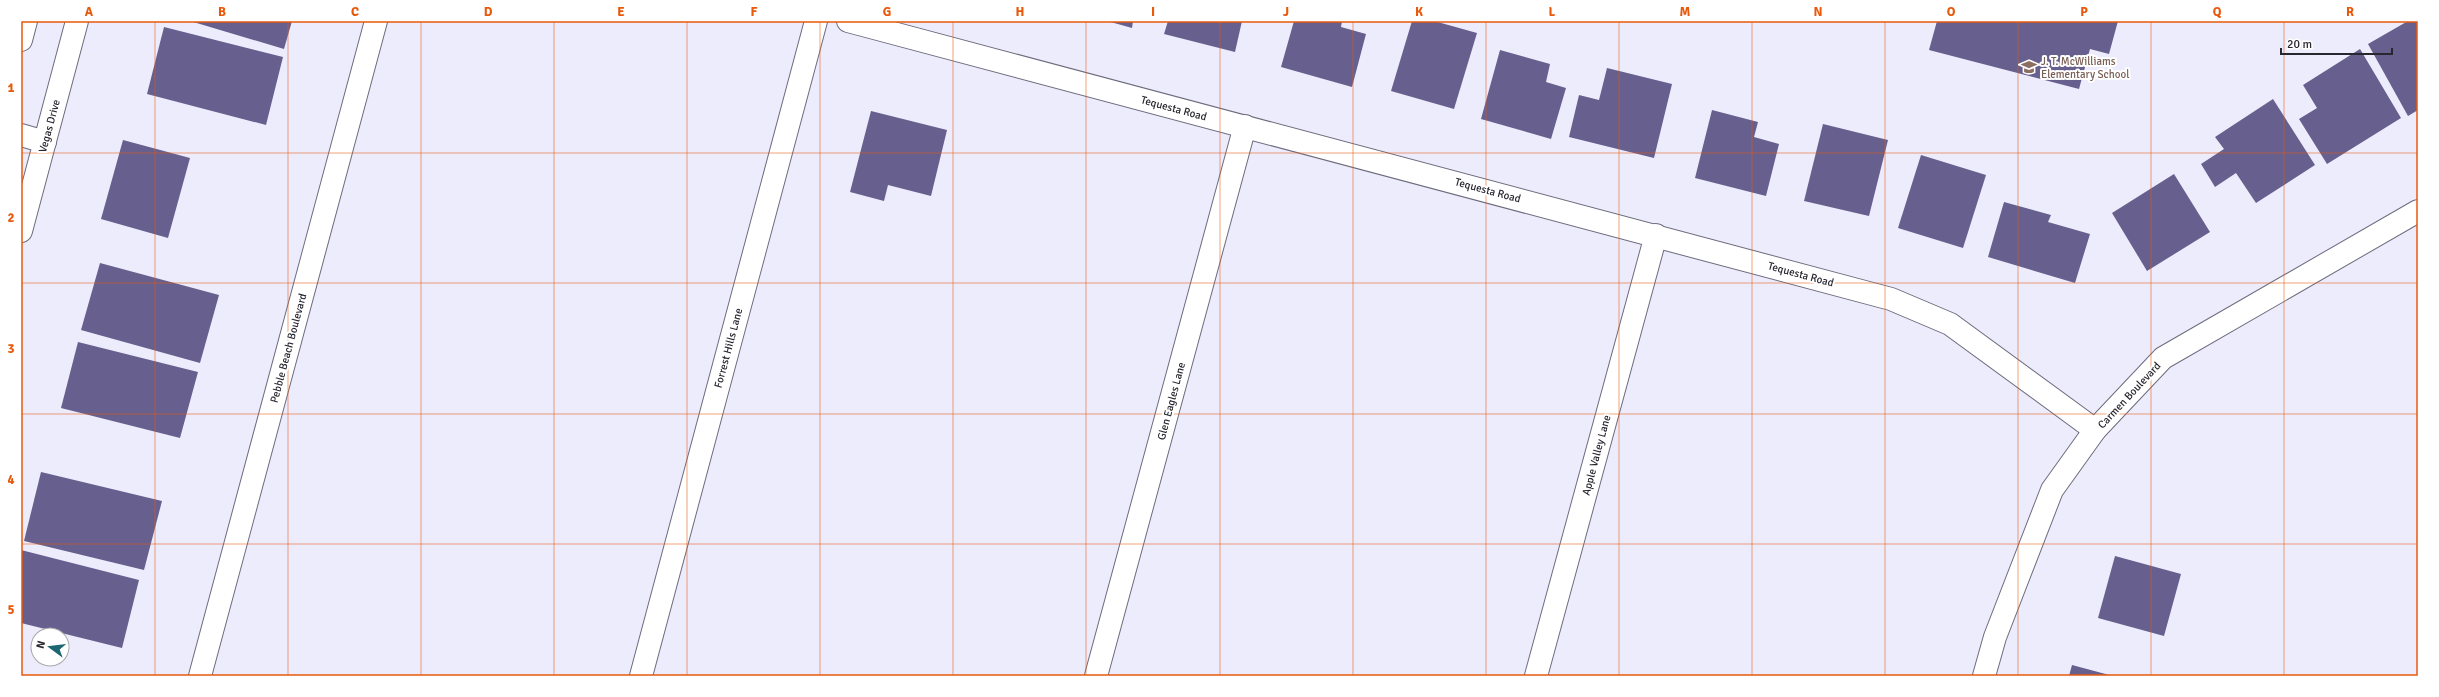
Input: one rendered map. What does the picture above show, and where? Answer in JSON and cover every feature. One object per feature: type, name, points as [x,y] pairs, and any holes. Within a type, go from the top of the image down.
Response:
[{"type":"street","points":[[21,40],[26,21]]},
{"type":"street","name":"Vegas Drive","points":[[21,231],[77,21]]},
{"type":"street","name":"Pebble Beach Boulevard","points":[[200,676],[376,21]]},
{"type":"street","name":"Forrest Hills Lane","points":[[641,676],[816,21]]},
{"type":"street","name":"Tequesta Road","points":[[848,21],[1656,235],[1891,299],[1950,324],[2095,430]]},
{"type":"street","name":"Glen Eagles Lane","points":[[1096,676],[1245,126]]},
{"type":"street","points":[[21,135],[45,142]]},
{"type":"street","name":"Carmen Boulevard","points":[[1984,676],[1995,637],[2052,490],[2095,430],[2163,358],[2418,211]]},
{"type":"street","name":"Apple Valley Lane","points":[[1536,676],[1656,235]]},
{"type":"building","points":[[190,21],[292,21],[284,49]]},
{"type":"building","points":[[1107,21],[1133,21],[1132,28]]},
{"type":"building","points":[[1168,21],[1242,21],[1235,52],[1164,34]]},
{"type":"building","points":[[1294,21],[1342,21],[1341,27],[1366,34],[1352,87],[1281,67]]},
{"type":"building","points":[[1412,21],[1434,21],[1477,33],[1454,109],[1391,91]]},
{"type":"building","points":[[1937,21],[2118,21],[2109,54],[2090,49],[2079,89],[1929,50]]},
{"type":"building","points":[[2408,21],[2418,21],[2418,110],[2408,116],[2368,44]]},
{"type":"building","points":[[164,27],[283,57],[266,125],[147,94]]},
{"type":"building","points":[[2360,49],[2401,118],[2327,164],[2299,119],[2317,108],[2303,85]]},
{"type":"building","points":[[1500,50],[1550,64],[1546,82],[1566,88],[1551,139],[1481,119]]},
{"type":"building","points":[[1607,68],[1672,84],[1654,158],[1569,137],[1579,95],[1599,100]]},
{"type":"building","points":[[2273,99],[2315,165],[2256,203],[2236,173],[2215,187],[2201,164],[2224,149],[2215,137]]},
{"type":"building","points":[[1712,110],[1758,122],[1754,137],[1779,144],[1766,196],[1695,178]]},
{"type":"building","points":[[871,111],[947,130],[931,196],[888,185],[884,201],[850,192]]},
{"type":"building","points":[[1823,124],[1888,140],[1869,216],[1804,201]]},
{"type":"building","points":[[123,140],[190,158],[168,238],[101,219]]},
{"type":"building","points":[[1921,155],[1986,175],[1963,248],[1898,228]]},
{"type":"building","points":[[2174,174],[2210,232],[2147,271],[2112,213]]},
{"type":"building","points":[[2004,202],[2051,215],[2048,222],[2090,234],[2075,283],[1988,257]]},
{"type":"building","points":[[100,263],[219,295],[200,363],[81,330]]},
{"type":"building","points":[[78,342],[198,372],[180,438],[61,408]]},
{"type":"building","points":[[41,472],[162,501],[144,570],[24,541]]},
{"type":"building","points":[[21,550],[139,580],[122,648],[70,635],[70,627],[37,627],[21,623]]},
{"type":"building","points":[[2115,556],[2181,574],[2164,636],[2098,618]]},
{"type":"building","points":[[2072,665],[2113,676],[2069,676]]},
{"type":"place","name":"J. T. McWilliams Elementary School","points":[[2029,67]]}]
